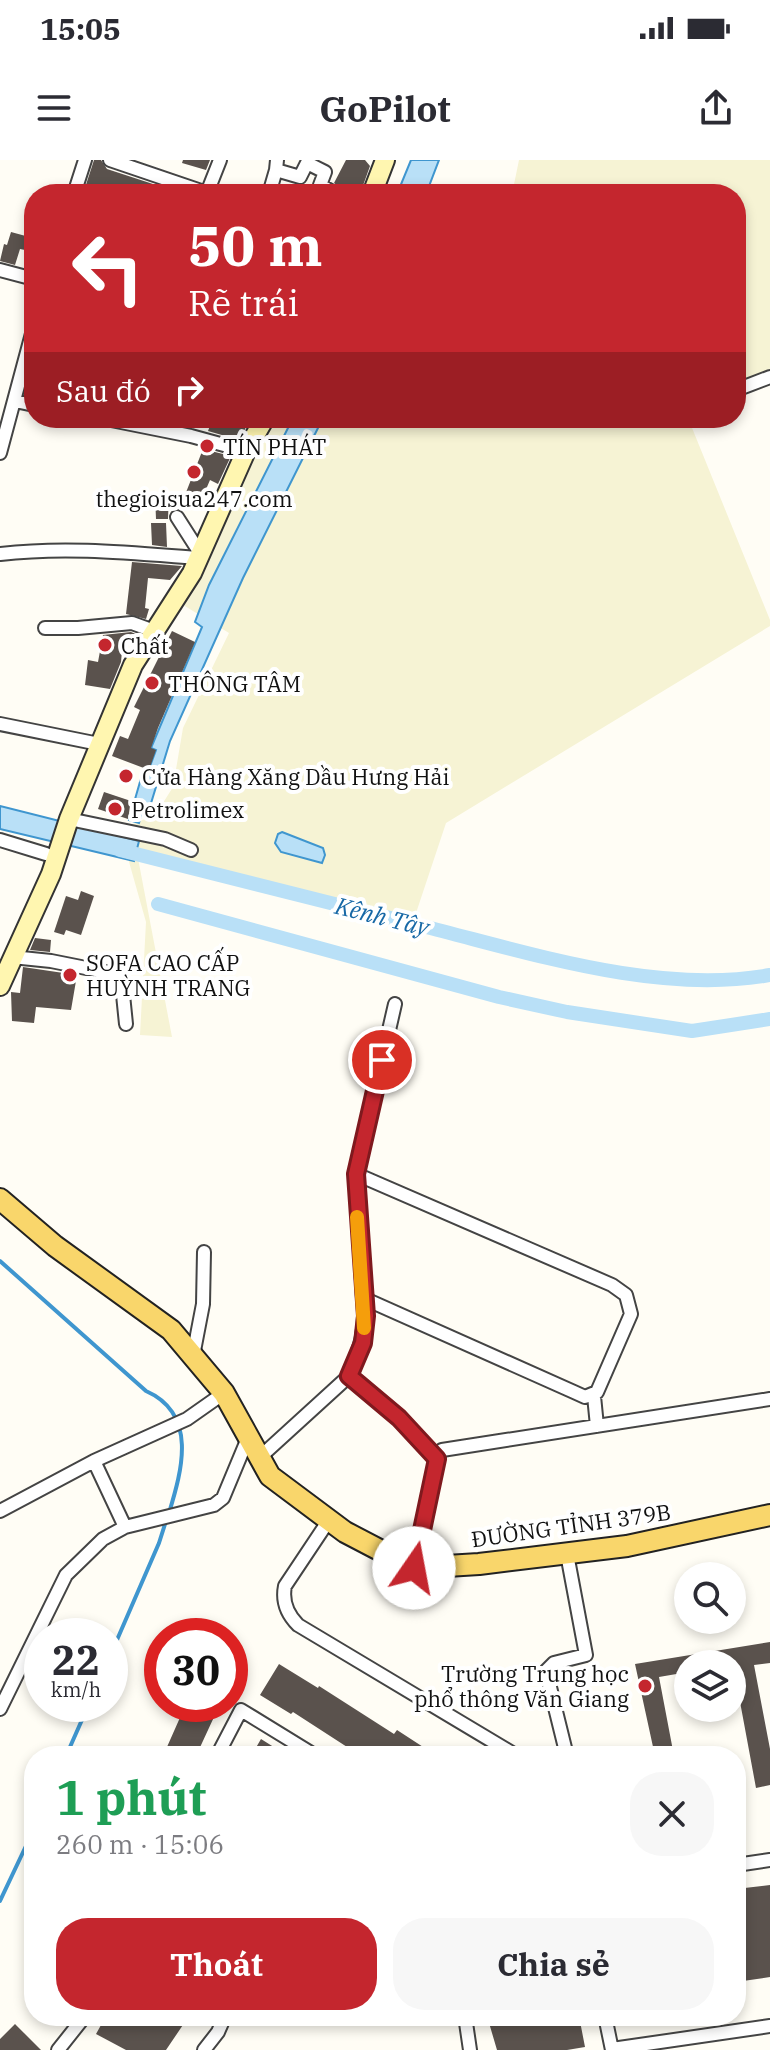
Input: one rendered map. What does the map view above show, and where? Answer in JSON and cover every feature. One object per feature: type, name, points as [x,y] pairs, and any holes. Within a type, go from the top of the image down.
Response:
[{"type":"main road","points":[[376,184],[385,160]]},
{"type":"main road","points":[[0,986],[51,874],[51,855],[133,665],[192,573],[259,428]]},
{"type":"main road","points":[[0,1199],[55,1246],[171,1330],[224,1393],[270,1476],[345,1532],[414,1568]]},
{"type":"main road","name":"ĐƯỜNG TỈNH 379B","points":[[414,1568],[627,1546],[770,1515]]},
{"type":"street","points":[[77,184],[85,160]]},
{"type":"street","points":[[110,160],[179,184]]},
{"type":"street","points":[[212,184],[220,160]]},
{"type":"street","points":[[277,165],[300,177],[307,163],[325,172],[320,184]]},
{"type":"street","points":[[0,270],[24,276]]},
{"type":"street","points":[[0,453],[9,408],[24,361]]},
{"type":"street","points":[[746,386],[770,377]]},
{"type":"street","points":[[151,428],[246,451]]},
{"type":"street","points":[[177,517],[199,555]]},
{"type":"street","points":[[0,554],[29,550],[199,555]]},
{"type":"street","points":[[45,628],[132,623],[154,631]]},
{"type":"street","points":[[0,724],[99,744]]},
{"type":"street","points":[[70,817],[165,839],[191,850]]},
{"type":"street","points":[[0,840],[51,855]]},
{"type":"street","points":[[12,957],[51,961],[121,975],[126,1024]]},
{"type":"street","points":[[259,1458],[349,1376],[363,1343],[366,1316],[356,1174],[395,1004]]},
{"type":"street","points":[[356,1174],[612,1285],[626,1295],[631,1314],[594,1396],[597,1426]]},
{"type":"street","points":[[193,1356],[203,1304],[204,1252]]},
{"type":"street","points":[[363,1298],[585,1397],[594,1396]]},
{"type":"street","points":[[349,1376],[399,1418],[437,1459]]},
{"type":"street","points":[[0,1511],[94,1461],[187,1419],[224,1393]]},
{"type":"street","points":[[414,1568],[437,1459],[442,1450],[770,1399]]},
{"type":"street","points":[[0,1709],[66,1575],[103,1539],[130,1526],[214,1505],[223,1498],[248,1438]]},
{"type":"street","points":[[94,1461],[130,1526]]},
{"type":"street","points":[[329,1520],[285,1586],[283,1595],[291,1617],[298,1625],[500,1746]]},
{"type":"street","points":[[562,1746],[546,1671],[554,1663],[586,1655],[567,1554]]},
{"type":"street","points":[[222,1746],[241,1710],[300,1746]]},
{"type":"street","points":[[746,1864],[770,1860]]},
{"type":"street","points":[[58,2050],[78,2026]]},
{"type":"street","points":[[204,2050],[221,2026]]},
{"type":"street","points":[[466,2026],[470,2050]]},
{"type":"street","points":[[607,2026],[612,2050],[770,2026]]},
{"type":"street","points":[[68,2039],[79,2050]]},
{"type":"shaded area","points":[[519,160],[770,160],[770,379],[746,387],[746,184],[514,184]]},
{"type":"shaded area","points":[[260,428],[692,428],[770,626],[446,823],[412,925],[137,853],[172,1037],[140,1035],[146,922],[120,830],[156,814],[173,787],[183,728],[229,633],[175,600]]},
{"type":"water","points":[[411,160],[439,160],[430,184],[401,184]]},
{"type":"water","points":[[288,428],[318,428],[243,578],[170,741],[148,813],[142,812],[139,823],[129,820],[144,768],[149,769],[156,750],[151,748],[202,627],[195,622],[209,585]]},
{"type":"water","points":[[0,806],[139,841],[134,861],[0,829]]},
{"type":"water","points":[[282,832],[323,848],[325,855],[322,863],[281,852],[275,843]]},
{"type":"building","points":[[94,160],[101,160],[107,169],[153,184],[86,184]]},
{"type":"building","points":[[183,160],[210,160],[206,170],[182,163]]},
{"type":"building","points":[[346,160],[365,160],[370,166],[364,184],[334,183]]},
{"type":"building","points":[[11,232],[24,236],[24,250],[20,249],[15,265],[0,261],[4,244],[7,245]]},
{"type":"building","points":[[209,428],[246,428],[239,440],[208,431]]},
{"type":"building","points":[[203,449],[231,456],[218,484],[210,480],[201,501],[185,495]]},
{"type":"building","points":[[169,493],[168,519],[156,519],[155,494]]},
{"type":"building","points":[[151,523],[166,523],[167,547],[152,545]]},
{"type":"building","points":[[132,562],[182,566],[170,580],[148,578],[145,608],[149,609],[146,619],[126,614]]},
{"type":"building","points":[[172,631],[195,642],[158,728],[151,748],[156,750],[149,770],[112,756],[120,736],[128,739],[140,710],[134,707]]},
{"type":"building","points":[[136,634],[136,638],[134,641],[123,640],[121,662],[110,689],[85,685],[88,660],[98,662],[103,635]]},
{"type":"building","name":"Petrolimex","points":[[104,792],[131,801],[128,819],[98,809]]},
{"type":"building","points":[[81,891],[94,896],[81,935],[66,930],[64,935],[54,932],[66,896],[78,900]]},
{"type":"building","points":[[35,938],[51,940],[50,952],[30,950]]},
{"type":"building","points":[[23,967],[77,975],[71,1010],[36,1007],[34,1023],[12,1021],[11,992],[20,993]]},
{"type":"building","points":[[770,1642],[770,1663],[754,1665],[770,1749],[770,1785],[756,1788],[744,1722],[746,1650],[721,1650]]},
{"type":"building","points":[[674,1658],[674,1674],[659,1677],[672,1746],[653,1746],[635,1664]]},
{"type":"building","points":[[279,1664],[394,1734],[397,1730],[422,1746],[346,1746],[260,1695]]},
{"type":"building","points":[[178,1722],[212,1722],[201,1746],[167,1746]]},
{"type":"building","points":[[261,1739],[272,1746],[257,1746]]},
{"type":"building","points":[[770,1885],[770,1977],[746,1981],[746,1888]]},
{"type":"building","points":[[15,2024],[41,2050],[0,2050],[0,2039]]},
{"type":"building","points":[[100,2026],[182,2026],[166,2050],[126,2050],[96,2034]]},
{"type":"building","points":[[490,2026],[581,2026],[585,2047],[567,2050],[497,2050]]},
{"type":"waterway","name":"Kênh Tây","points":[[120,850],[594,968],[683,980],[727,980],[770,975]]},
{"type":"waterway","points":[[158,904],[499,997],[567,1012],[692,1031],[770,1019]]},
{"type":"waterway","points":[[0,1261],[146,1391],[162,1401],[173,1414],[180,1428],[182,1444],[178,1479],[169,1513]]},
{"type":"waterway","points":[[126,1618],[166,1521]]},
{"type":"waterway","points":[[70,1746],[81,1722]]},
{"type":"waterway","points":[[0,1901],[24,1850]]},
{"type":"slow traffic","points":[[357,1217],[366,1316],[364,1328]]},
{"type":"place","name":"TÍN PHÁT","points":[[207,446]]},
{"type":"place","name":"thegioisua247.com","points":[[194,472]]},
{"type":"place","name":"Chất","points":[[105,645]]},
{"type":"place","name":"THÔNG TÂM","points":[[152,683]]},
{"type":"place","name":"Cửa Hàng Xăng Dầu Hưng Hải","points":[[126,776]]},
{"type":"place","name":"Petrolimex","points":[[115,809]]},
{"type":"place","name":"SOFA CAO CẤP HUỲNH TRANG","points":[[70,975]]},
{"type":"place","name":"Trường Trung học phổ thông Văn Giang","points":[[645,1686]]},
{"type":"route","points":[[382,1060],[356,1174],[355,1195],[366,1316],[363,1343],[349,1376],[399,1418],[437,1459],[414,1568]]}]
